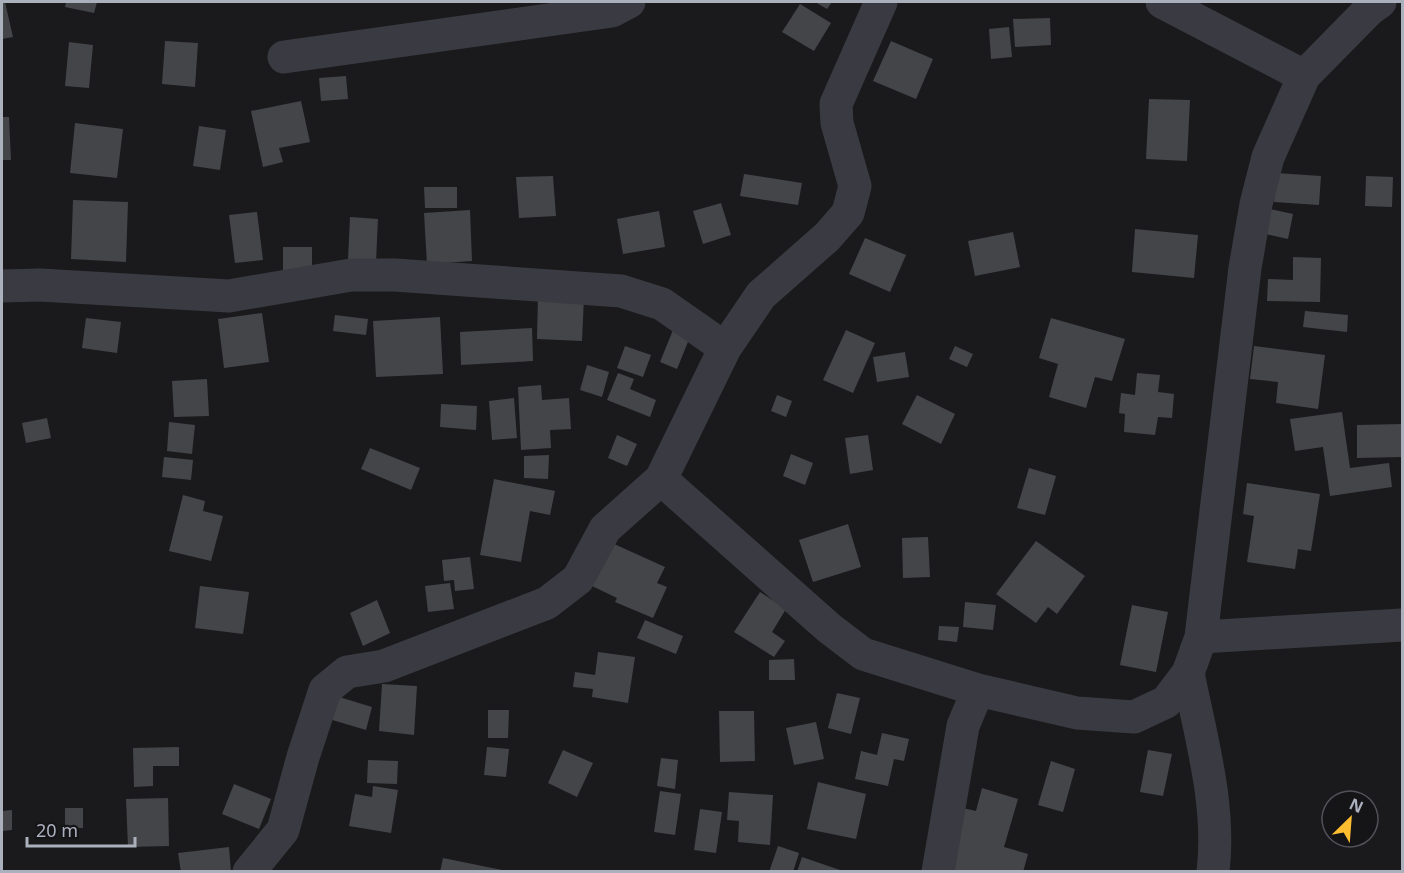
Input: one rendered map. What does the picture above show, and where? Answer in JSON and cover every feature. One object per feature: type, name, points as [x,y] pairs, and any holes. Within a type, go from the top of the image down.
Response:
[{"type":"street","points":[[249,872],[282,830],[325,690],[347,672],[384,666],[547,603],[578,579],[605,529],[661,479],[725,348],[761,295],[827,237],[848,213],[855,186],[837,123],[836,104],[881,2]]},
{"type":"street","points":[[1162,2],[1304,76]]},
{"type":"street","points":[[661,479],[828,628],[863,654],[978,690],[1077,713],[1134,717],[1166,702],[1188,673],[1201,637],[1245,268],[1256,204],[1268,157],[1304,76],[1372,4]]},
{"type":"street","points":[[284,57],[619,5]]},
{"type":"street","points":[[2,286],[40,285],[229,296],[351,275],[394,275],[621,291],[662,304],[725,348]]},
{"type":"street","points":[[1201,637],[1402,625]]},
{"type":"street","points":[[1188,673],[1214,803],[1213,872]]},
{"type":"street","points":[[938,872],[963,726],[978,690]]},
{"type":"building","points":[[2,2],[5,2],[13,37],[2,39]]},
{"type":"building","points":[[66,2],[97,2],[94,13],[65,7]]},
{"type":"building","points":[[815,2],[832,2],[827,9]]},
{"type":"building","points":[[800,4],[831,23],[814,51],[782,32]]},
{"type":"building","points":[[1050,18],[1051,45],[1015,47],[1013,19]]},
{"type":"building","points":[[1009,27],[1012,57],[991,59],[989,29]]},
{"type":"building","points":[[165,41],[198,43],[195,87],[162,84]]},
{"type":"building","points":[[891,41],[933,59],[916,99],[873,81]]},
{"type":"building","points":[[69,42],[93,45],[89,88],[65,86]]},
{"type":"building","points":[[346,76],[348,99],[321,101],[319,78]]},
{"type":"building","points":[[1149,99],[1190,100],[1187,161],[1146,159]]},
{"type":"building","points":[[301,101],[310,142],[279,148],[283,162],[263,167],[251,111]]},
{"type":"building","points":[[2,117],[9,117],[11,160],[2,160]]},
{"type":"building","points":[[75,123],[123,129],[117,178],[70,173]]},
{"type":"building","points":[[199,126],[226,130],[220,170],[193,166]]},
{"type":"building","points":[[1276,173],[1321,176],[1319,205],[1274,202]]},
{"type":"building","points":[[744,174],[802,183],[798,205],[740,196]]},
{"type":"building","points":[[553,176],[556,216],[519,218],[516,177]]},
{"type":"building","points":[[1366,176],[1393,177],[1392,207],[1365,206]]},
{"type":"building","points":[[424,187],[457,187],[457,208],[425,208]]},
{"type":"building","points":[[73,200],[128,202],[126,262],[71,259]]},
{"type":"building","points":[[721,203],[731,235],[703,244],[693,211]]},
{"type":"building","points":[[1265,208],[1293,214],[1288,239],[1261,233]]},
{"type":"building","points":[[470,210],[472,261],[427,264],[424,213]]},
{"type":"building","points":[[659,211],[665,247],[623,254],[617,219]]},
{"type":"building","points":[[257,212],[263,260],[235,263],[229,215]]},
{"type":"building","points":[[350,217],[378,219],[376,262],[348,260]]},
{"type":"building","points":[[1135,229],[1198,235],[1194,278],[1132,272]]},
{"type":"building","points":[[1013,232],[1020,267],[975,276],[968,241]]},
{"type":"building","points":[[865,238],[906,255],[890,292],[849,274]]},
{"type":"building","points":[[283,247],[312,247],[312,271],[283,270]]},
{"type":"building","points":[[1293,257],[1321,258],[1320,302],[1267,301],[1268,279],[1293,280]]},
{"type":"building","points":[[538,295],[584,297],[582,341],[537,339]]},
{"type":"building","points":[[1305,311],[1348,315],[1347,332],[1303,327]]},
{"type":"building","points":[[262,313],[269,362],[224,368],[218,319]]},
{"type":"building","points":[[335,315],[368,319],[366,335],[333,331]]},
{"type":"building","points":[[440,317],[443,374],[376,377],[373,321]]},
{"type":"building","points":[[86,318],[121,322],[117,353],[82,348]]},
{"type":"building","points":[[1051,318],[1125,339],[1112,381],[1095,377],[1086,408],[1049,397],[1058,364],[1039,358]]},
{"type":"building","points":[[532,328],[533,361],[461,365],[460,332]]},
{"type":"building","points":[[673,330],[690,337],[677,369],[660,362]]},
{"type":"building","points":[[846,330],[875,343],[853,393],[823,380]]},
{"type":"building","points":[[625,346],[651,355],[643,377],[617,368]]},
{"type":"building","points":[[955,346],[973,354],[967,367],[949,359]]},
{"type":"building","points":[[1254,346],[1325,355],[1318,409],[1276,403],[1278,382],[1250,379]]},
{"type":"building","points":[[905,352],[909,377],[877,382],[873,357]]},
{"type":"building","points":[[587,365],[609,372],[602,397],[580,390]]},
{"type":"building","points":[[618,373],[634,379],[630,389],[656,400],[650,417],[607,400]]},
{"type":"building","points":[[1137,373],[1160,375],[1158,392],[1174,394],[1172,418],[1158,417],[1155,435],[1124,432],[1125,414],[1119,413],[1121,393],[1135,395]]},
{"type":"building","points":[[207,379],[209,416],[174,417],[172,381]]},
{"type":"building","points":[[541,385],[542,400],[569,398],[571,429],[550,430],[551,448],[521,450],[518,387]]},
{"type":"building","points":[[777,395],[792,401],[786,417],[771,411]]},
{"type":"building","points":[[917,395],[955,414],[941,444],[902,424]]},
{"type":"building","points":[[514,398],[517,438],[492,440],[489,401]]},
{"type":"building","points":[[441,404],[477,406],[476,430],[440,427]]},
{"type":"building","points":[[1342,412],[1350,468],[1389,463],[1392,487],[1330,496],[1323,447],[1295,451],[1290,419]]},
{"type":"building","points":[[47,418],[51,438],[26,443],[22,423]]},
{"type":"building","points":[[169,422],[195,425],[192,454],[167,451]]},
{"type":"building","points":[[1402,424],[1402,457],[1357,458],[1357,425]]},
{"type":"building","points":[[617,435],[637,444],[627,466],[608,458]]},
{"type":"building","points":[[868,435],[873,470],[850,474],[845,438]]},
{"type":"building","points":[[370,448],[420,468],[411,490],[361,469]]},
{"type":"building","points":[[791,454],[813,463],[805,485],[783,476]]},
{"type":"building","points":[[549,455],[548,479],[524,478],[524,456]]},
{"type":"building","points":[[164,457],[193,460],[191,480],[162,477]]},
{"type":"building","points":[[1029,468],[1056,476],[1045,515],[1017,508]]},
{"type":"building","points":[[494,479],[555,491],[550,515],[530,511],[521,562],[480,555]]},
{"type":"building","points":[[1247,483],[1320,494],[1311,551],[1298,549],[1295,569],[1247,562],[1254,516],[1243,514]]},
{"type":"building","points":[[183,495],[205,501],[203,511],[223,516],[211,561],[169,551]]},
{"type":"building","points":[[848,524],[861,567],[813,582],[799,540]]},
{"type":"building","points":[[928,537],[930,577],[903,578],[902,538]]},
{"type":"building","points":[[1036,541],[1085,576],[1057,614],[1048,607],[1036,623],[996,594]]},
{"type":"building","points":[[612,543],[665,567],[657,583],[667,587],[653,618],[615,602],[617,598],[592,586]]},
{"type":"building","points":[[470,557],[474,589],[455,591],[454,580],[444,581],[442,560]]},
{"type":"building","points":[[450,583],[454,609],[428,612],[425,586]]},
{"type":"building","points":[[200,586],[249,592],[243,634],[195,628]]},
{"type":"building","points":[[760,592],[786,609],[772,632],[785,641],[774,657],[734,632]]},
{"type":"building","points":[[377,600],[390,633],[363,646],[350,613]]},
{"type":"building","points":[[965,602],[996,605],[993,630],[963,627]]},
{"type":"building","points":[[1132,605],[1168,612],[1156,672],[1120,665]]},
{"type":"building","points":[[645,620],[683,636],[676,654],[637,638]]},
{"type":"building","points":[[939,626],[959,627],[957,642],[938,640]]},
{"type":"building","points":[[598,652],[635,657],[628,703],[592,697],[593,689],[573,687],[575,672],[595,675]]},
{"type":"building","points":[[794,659],[795,680],[769,680],[769,660]]},
{"type":"building","points":[[382,684],[417,686],[414,735],[379,731]]},
{"type":"building","points":[[837,693],[860,698],[851,734],[828,728]]},
{"type":"building","points":[[336,696],[372,707],[366,730],[329,719]]},
{"type":"building","points":[[488,710],[509,710],[508,738],[488,738]]},
{"type":"building","points":[[719,711],[754,711],[755,761],[720,762]]},
{"type":"building","points":[[816,722],[824,759],[794,765],[786,728]]},
{"type":"building","points":[[882,733],[909,739],[904,761],[894,759],[888,786],[855,779],[861,751],[877,755]]},
{"type":"building","points":[[179,747],[179,766],[153,766],[153,786],[134,787],[133,748]]},
{"type":"building","points":[[487,747],[509,749],[506,777],[484,775]]},
{"type":"building","points":[[563,750],[593,763],[577,797],[548,783]]},
{"type":"building","points":[[1148,750],[1172,754],[1163,796],[1140,792]]},
{"type":"building","points":[[661,758],[678,760],[675,789],[657,786]]},
{"type":"building","points":[[368,760],[398,761],[397,784],[367,783]]},
{"type":"building","points":[[1051,761],[1075,769],[1063,812],[1038,805]]},
{"type":"building","points":[[818,782],[866,794],[856,839],[807,829]]},
{"type":"building","points":[[234,784],[271,799],[259,829],[222,814]]},
{"type":"building","points":[[373,786],[398,790],[391,833],[349,826],[355,794],[372,797]]},
{"type":"building","points":[[982,788],[1018,799],[1004,847],[1028,854],[1023,872],[944,872],[963,808],[976,811]]},
{"type":"building","points":[[660,791],[681,794],[675,835],[654,832]]},
{"type":"building","points":[[729,792],[773,795],[770,845],[738,842],[739,821],[727,820]]},
{"type":"building","points":[[168,798],[169,846],[128,847],[126,799]]},
{"type":"building","points":[[65,808],[83,808],[83,828],[65,828]]},
{"type":"building","points":[[700,809],[722,812],[716,853],[694,850]]},
{"type":"building","points":[[12,810],[12,830],[2,831],[2,811]]},
{"type":"building","points":[[778,846],[799,853],[793,872],[769,872]]},
{"type":"building","points":[[229,847],[231,872],[181,872],[178,853]]},
{"type":"building","points":[[802,857],[843,871],[843,872],[797,872]]},
{"type":"building","points":[[443,858],[502,870],[501,872],[440,872]]}]
